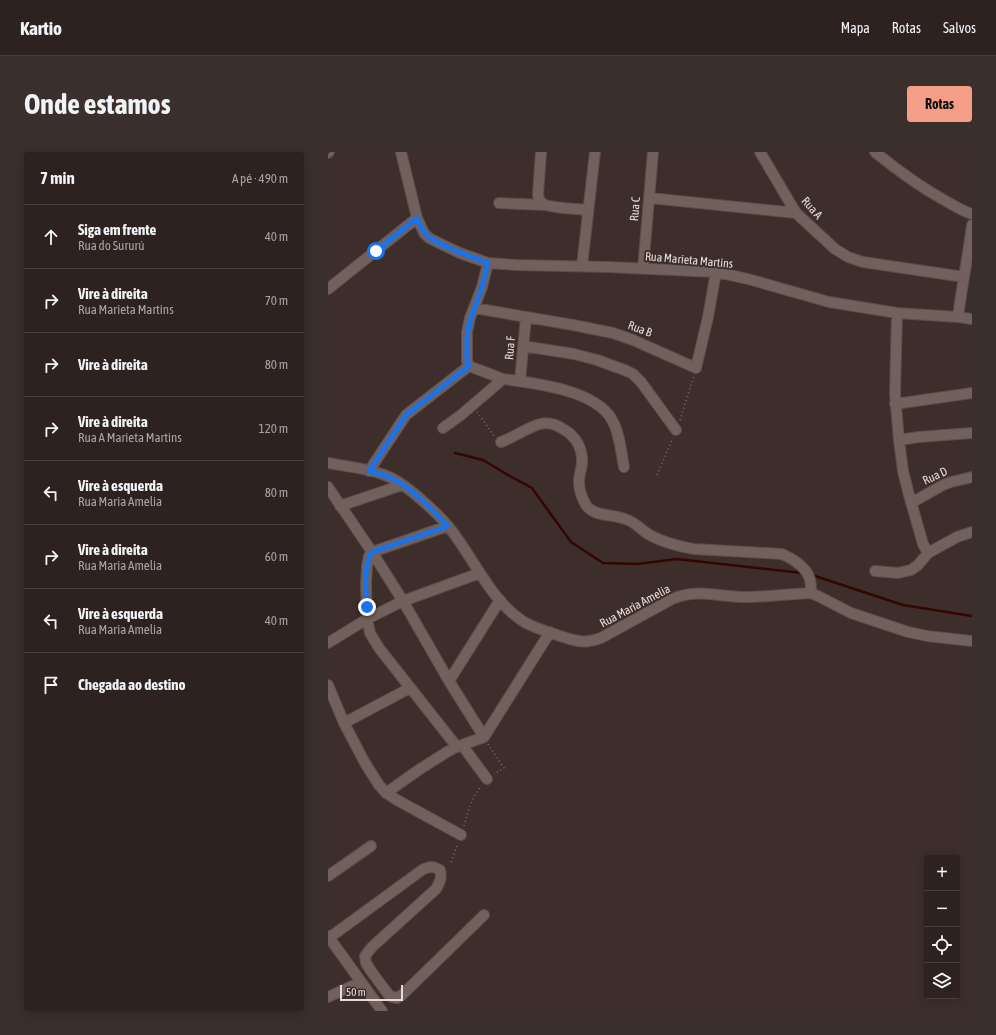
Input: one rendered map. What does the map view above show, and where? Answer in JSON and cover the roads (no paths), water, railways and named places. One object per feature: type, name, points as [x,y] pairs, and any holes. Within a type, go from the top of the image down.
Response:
[{"type":"street","name":"Rua Marieta Martins","points":[[401,152],[417,218],[424,233],[429,238],[460,253],[488,263],[716,272],[748,279],[829,302],[897,313],[972,319]]},
{"type":"street","points":[[541,152],[538,195],[539,200],[544,205]]},
{"type":"street","points":[[582,266],[595,152]]},
{"type":"street","name":"Rua C","points":[[643,269],[653,152]]},
{"type":"street","name":"Rua A","points":[[760,152],[796,213],[835,249],[862,262],[964,277]]},
{"type":"street","points":[[875,152],[894,168],[924,189],[960,210],[972,214]]},
{"type":"street","points":[[650,198],[796,213]]},
{"type":"street","points":[[499,203],[544,205],[588,210]]},
{"type":"street","points":[[328,289],[417,218]]},
{"type":"street","points":[[958,317],[964,277],[970,264],[972,225]]},
{"type":"street","points":[[488,263],[482,287],[469,324],[467,338],[467,361],[469,366],[503,379],[543,385],[567,391],[591,400],[602,408],[612,420],[620,444],[624,467]]},
{"type":"street","name":"Rua B","points":[[474,308],[613,333],[633,340],[696,368],[708,317],[716,272]]},
{"type":"street","points":[[897,313],[895,404],[899,440],[911,503],[923,544],[928,553]]},
{"type":"street","name":"Rua F","points":[[520,381],[526,317]]},
{"type":"street","points":[[523,346],[574,354],[628,371],[641,382],[676,430]]},
{"type":"street","points":[[369,471],[406,415],[469,366]]},
{"type":"street","points":[[444,428],[503,379]]},
{"type":"street","points":[[895,404],[972,393]]},
{"type":"street","points":[[501,442],[540,424],[550,423],[560,427],[569,432],[576,439],[582,455],[579,483],[581,493],[590,509],[600,514],[624,518],[653,536],[680,547],[782,554],[790,557],[804,568],[810,579],[811,593]]},
{"type":"street","points":[[899,440],[972,432]]},
{"type":"street","name":"Rua Maria Amelia","points":[[328,463],[369,471],[394,479],[431,509],[448,526],[480,573],[511,612],[540,630],[574,640],[588,642],[601,638],[672,599],[692,593],[744,597],[811,593],[851,613],[908,632],[927,636],[972,641]]},
{"type":"street","name":"Rua D","points":[[911,503],[943,485],[972,477]]},
{"type":"street","points":[[340,506],[402,485]]},
{"type":"street","points":[[328,487],[403,601],[449,681],[484,737]]},
{"type":"street","points":[[448,526],[372,552],[367,566],[366,588],[368,626],[374,642],[410,688],[487,779]]},
{"type":"street","points":[[875,571],[898,574],[911,570],[918,565],[928,553],[957,537],[972,532]]},
{"type":"street","points":[[328,643],[367,619],[403,601],[480,573]]},
{"type":"street","points":[[449,681],[500,600]]},
{"type":"street","points":[[386,793],[447,752],[484,737],[550,632]]},
{"type":"street","points":[[328,685],[344,722],[373,775],[386,793],[410,808],[461,835]]},
{"type":"street","points":[[344,722],[410,688]]},
{"type":"street","points":[[328,876],[371,846]]},
{"type":"street","points":[[382,1011],[329,937],[422,870],[434,866],[440,870],[442,876],[436,889],[372,947],[365,956],[368,967],[388,994],[397,998],[402,995],[484,915]]},
{"type":"street","points":[[328,997],[361,982]]},
{"type":"waterway","points":[[455,453],[483,460],[532,488],[571,542],[603,563],[637,564],[677,559],[803,573]]},
{"type":"waterway","points":[[812,575],[903,605],[972,616]]}]
